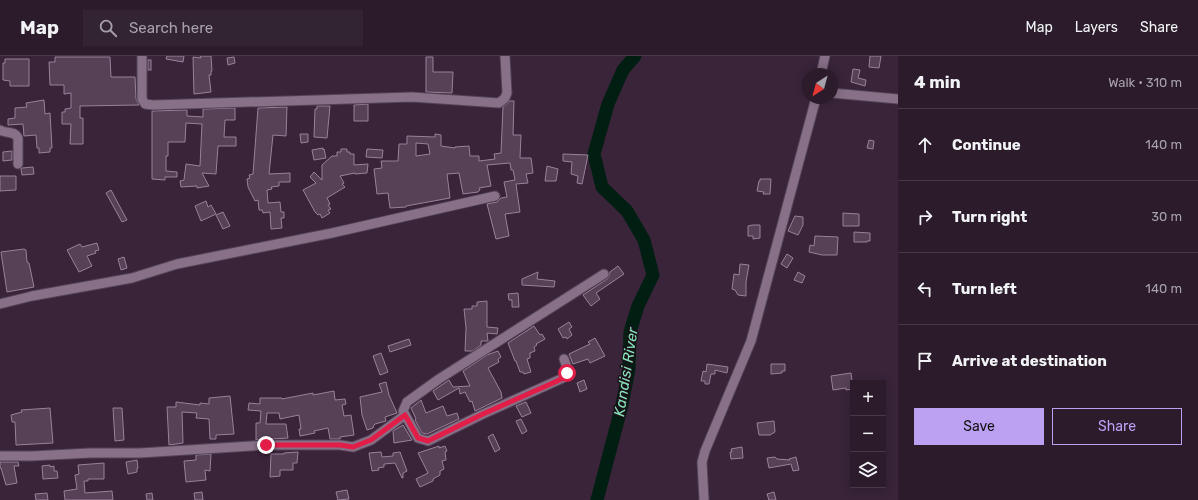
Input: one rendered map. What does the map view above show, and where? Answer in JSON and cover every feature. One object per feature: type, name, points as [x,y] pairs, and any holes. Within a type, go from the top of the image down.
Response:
[{"type":"street","points":[[142,56],[142,99],[145,104],[153,105],[412,97],[499,102],[505,98],[507,93],[505,56]]},
{"type":"street","points":[[822,68],[825,56]]},
{"type":"street","points":[[838,94],[898,99]]},
{"type":"street","points":[[704,500],[702,462],[705,451],[751,341],[814,104]]},
{"type":"street","points":[[0,130],[14,133],[18,138],[18,164]]},
{"type":"street","points":[[0,304],[32,296],[132,278],[177,264],[325,234],[495,196]]},
{"type":"street","points":[[564,359],[568,370],[563,378],[483,414],[428,441],[418,438],[402,410],[407,402],[439,379],[604,274]]},
{"type":"street","points":[[0,456],[140,453],[266,445],[340,445],[353,447],[371,440],[405,415]]},
{"type":"building","points":[[167,56],[184,56],[183,62],[166,59]]},
{"type":"building","points":[[200,56],[211,56],[212,71],[211,75],[209,75],[211,92],[194,94],[193,57],[201,58]]},
{"type":"building","points":[[870,56],[881,56],[879,68],[869,67]]},
{"type":"building","points":[[55,57],[110,57],[111,77],[135,77],[136,99],[139,105],[80,106],[80,118],[83,118],[83,144],[70,144],[71,124],[62,124],[62,112],[65,112],[65,109],[71,108],[71,93],[64,94],[64,85],[50,85],[49,62],[55,62]]},
{"type":"building","points":[[234,57],[235,63],[228,65],[227,58]]},
{"type":"building","points":[[426,57],[433,57],[433,72],[453,72],[452,93],[426,92]]},
{"type":"building","points":[[5,59],[29,59],[29,86],[10,86],[10,81],[3,80],[3,63],[5,63]]},
{"type":"building","points":[[148,60],[151,60],[151,70],[148,70]]},
{"type":"building","points":[[853,69],[860,70],[858,78],[866,80],[865,86],[851,82]]},
{"type":"building","points":[[44,100],[45,114],[50,113],[52,148],[50,148],[50,152],[39,153],[36,135],[24,136],[23,124],[8,125],[8,119],[15,118],[15,108],[27,107],[26,103]]},
{"type":"building","points":[[510,101],[514,101],[513,135],[521,135],[520,158],[531,158],[533,173],[526,174],[528,183],[516,184],[520,212],[505,214],[509,236],[496,239],[487,204],[497,202],[501,198],[507,197],[504,182],[515,180],[510,163],[487,165],[491,186],[479,188],[480,190],[478,192],[463,194],[459,173],[447,174],[450,198],[406,207],[390,208],[388,193],[377,194],[374,169],[382,168],[381,161],[398,161],[399,144],[407,144],[407,136],[435,137],[435,134],[441,135],[441,146],[455,148],[469,146],[470,156],[479,156],[479,161],[495,159],[494,154],[501,153],[503,107]],"holes":[[[416,143],[428,144],[430,154],[416,156]]]},
{"type":"building","points":[[368,104],[368,121],[354,121],[354,105]]},
{"type":"building","points":[[317,106],[330,106],[327,138],[314,137],[315,109],[317,109]]},
{"type":"building","points":[[287,107],[286,136],[273,135],[269,174],[290,173],[290,182],[279,182],[279,186],[271,187],[272,189],[267,190],[268,203],[280,202],[281,212],[284,212],[284,218],[281,218],[282,228],[271,229],[270,212],[263,213],[262,210],[259,210],[258,200],[255,201],[248,187],[247,179],[250,178],[249,175],[253,174],[258,108]]},
{"type":"building","points":[[235,108],[235,120],[225,120],[224,137],[236,137],[236,146],[218,146],[216,174],[202,173],[209,186],[197,188],[197,186],[181,187],[180,181],[184,180],[186,164],[200,166],[202,124],[186,123],[185,142],[168,142],[166,171],[177,172],[177,177],[165,177],[165,180],[152,179],[152,111],[187,110],[187,116],[203,117],[203,109]]},
{"type":"building","points":[[300,134],[308,134],[308,142],[301,143]]},
{"type":"building","points":[[869,140],[874,141],[873,149],[867,148]]},
{"type":"building","points":[[323,148],[326,158],[314,160],[312,150]]},
{"type":"building","points":[[341,149],[347,149],[347,152],[354,154],[354,165],[368,164],[367,173],[355,173],[340,176],[344,183],[342,184],[345,187],[327,198],[330,204],[328,205],[331,209],[328,210],[330,213],[322,218],[320,214],[318,215],[315,212],[303,190],[316,183],[310,177],[314,172],[322,180],[322,165],[332,156],[337,156],[337,152],[341,152]]},
{"type":"building","points":[[367,149],[383,150],[382,158],[366,157]]},
{"type":"building","points":[[12,151],[12,160],[3,161],[3,152]]},
{"type":"building","points":[[563,154],[588,155],[582,184],[577,183],[578,176],[571,174],[572,162],[563,161]]},
{"type":"building","points":[[547,166],[558,169],[556,181],[545,181]]},
{"type":"building","points":[[33,167],[34,174],[22,175],[22,168]]},
{"type":"building","points":[[0,176],[16,176],[16,190],[0,191]]},
{"type":"building","points":[[760,179],[771,179],[770,194],[763,194],[764,192],[757,191]]},
{"type":"building","points":[[111,190],[127,220],[122,222],[106,193]]},
{"type":"building","points":[[206,201],[208,207],[211,205],[216,214],[201,221],[195,206]]},
{"type":"building","points":[[223,212],[230,226],[223,229],[216,215]]},
{"type":"building","points":[[843,213],[859,214],[859,226],[843,226]]},
{"type":"building","points":[[795,216],[803,217],[803,225],[798,235],[788,231]]},
{"type":"building","points":[[760,225],[760,238],[753,239],[753,236],[748,236],[748,226]]},
{"type":"building","points":[[854,232],[870,233],[870,241],[854,242]]},
{"type":"building","points":[[815,236],[838,237],[837,255],[822,255],[809,252],[810,245],[814,246]]},
{"type":"building","points":[[97,243],[99,250],[95,251],[96,253],[87,256],[92,266],[79,272],[67,250],[80,244],[82,247]]},
{"type":"building","points":[[26,250],[27,262],[29,263],[34,287],[7,292],[1,252]]},
{"type":"building","points":[[787,254],[793,258],[787,268],[781,264]]},
{"type":"building","points":[[124,257],[127,268],[121,270],[118,259]]},
{"type":"building","points":[[740,264],[749,265],[746,282],[746,296],[738,295],[735,290],[732,289],[734,274],[739,275]]},
{"type":"building","points":[[618,266],[624,274],[596,293],[600,299],[591,306],[583,295],[607,279],[610,272]]},
{"type":"building","points":[[538,272],[537,279],[555,281],[554,287],[522,285],[522,279]]},
{"type":"building","points":[[798,272],[805,276],[802,283],[794,280]]},
{"type":"building","points":[[518,293],[519,307],[512,307],[512,300],[509,300],[508,294]]},
{"type":"building","points":[[487,301],[487,327],[498,328],[497,334],[487,333],[488,341],[481,341],[481,345],[473,351],[465,351],[466,328],[464,309],[472,309],[472,306],[477,306],[477,302]]},
{"type":"building","points":[[569,322],[572,327],[569,329],[572,335],[567,339],[566,337],[563,338],[558,329]]},
{"type":"building","points":[[534,326],[540,335],[542,334],[545,339],[536,344],[537,345],[534,347],[535,351],[530,353],[530,358],[527,359],[531,372],[524,374],[523,372],[520,372],[508,343]]},
{"type":"building","points":[[595,338],[605,356],[590,363],[588,359],[573,364],[569,354],[590,344],[588,342]]},
{"type":"building","points":[[409,339],[411,345],[390,352],[388,346]]},
{"type":"building","points":[[498,351],[501,357],[498,359],[499,362],[488,368],[501,392],[502,398],[475,411],[472,401],[470,402],[465,392],[460,394],[459,388],[438,400],[433,391],[449,380],[453,387],[470,386],[463,371],[487,355]]},
{"type":"building","points":[[381,353],[388,372],[380,375],[373,356]]},
{"type":"building","points":[[707,364],[728,367],[727,373],[715,370],[715,374],[711,374],[709,384],[705,384],[705,381],[701,381],[703,371],[706,372]]},
{"type":"building","points":[[771,364],[785,364],[785,371],[782,371],[782,373],[771,374]]},
{"type":"building","points":[[851,373],[852,380],[850,380],[850,389],[846,390],[846,388],[833,390],[831,376]]},
{"type":"building","points":[[584,380],[587,389],[580,392],[577,383]]},
{"type":"building","points":[[386,382],[389,395],[397,413],[385,417],[386,421],[375,424],[373,428],[367,430],[362,415],[360,397],[382,392],[379,384]]},
{"type":"building","points":[[334,391],[335,400],[345,399],[346,404],[342,405],[344,416],[351,415],[354,435],[340,437],[340,439],[330,439],[328,428],[314,431],[315,433],[300,436],[299,429],[301,429],[299,415],[280,419],[279,413],[267,413],[266,424],[286,424],[288,438],[256,440],[256,423],[260,423],[261,411],[248,410],[249,403],[260,404],[260,398],[282,399],[313,393],[313,395]]},
{"type":"building","points":[[230,396],[234,434],[216,435],[216,439],[210,439],[209,419],[196,418],[197,413],[182,412],[183,443],[169,445],[167,407],[176,407],[176,402],[200,405],[200,403],[209,404],[209,398]]},
{"type":"building","points":[[421,400],[426,413],[443,406],[447,416],[457,413],[459,419],[427,434],[422,433],[411,408]]},
{"type":"building","points":[[526,402],[531,413],[522,417],[516,406]]},
{"type":"building","points":[[50,408],[53,443],[16,445],[15,422],[12,422],[11,415],[22,412],[21,410]]},
{"type":"building","points":[[113,408],[122,408],[124,440],[115,441]]},
{"type":"building","points":[[521,419],[527,431],[522,434],[516,421]]},
{"type":"building","points":[[774,421],[775,432],[770,435],[759,435],[757,423]]},
{"type":"building","points":[[403,425],[412,440],[394,443],[393,431]]},
{"type":"building","points":[[493,434],[500,449],[495,452],[488,437]]},
{"type":"building","points":[[439,446],[439,448],[445,446],[447,451],[445,452],[446,460],[442,461],[444,469],[440,471],[440,475],[433,479],[433,481],[420,487],[416,479],[428,473],[418,453]]},
{"type":"building","points":[[742,447],[743,458],[731,459],[731,449]]},
{"type":"building","points":[[298,452],[297,463],[293,463],[293,470],[280,470],[280,476],[270,477],[271,454]]},
{"type":"building","points":[[381,452],[382,457],[393,456],[393,453],[400,452],[407,471],[403,473],[403,478],[395,463],[384,464],[384,467],[378,468],[379,470],[372,471],[369,453]]},
{"type":"building","points":[[211,454],[210,471],[205,470],[206,480],[186,482],[184,461],[196,460],[196,455]]},
{"type":"building","points":[[775,457],[777,459],[790,460],[789,459],[796,457],[799,470],[793,471],[791,464],[769,468],[767,458]]},
{"type":"building","points":[[137,460],[137,472],[128,474],[126,462]]},
{"type":"building","points":[[0,462],[18,462],[19,466],[14,466],[17,483],[6,485],[0,468]]},
{"type":"building","points":[[104,463],[104,479],[88,479],[88,481],[84,481],[85,493],[112,491],[113,500],[65,500],[64,491],[77,489],[75,475],[79,474],[78,465]]},
{"type":"building","points":[[50,465],[50,467],[54,466],[54,471],[57,471],[58,478],[43,479],[42,466]]},
{"type":"building","points":[[347,490],[349,499],[338,500],[336,492]]},
{"type":"building","points":[[202,492],[203,500],[195,500],[194,493]]},
{"type":"building","points":[[774,492],[776,500],[769,500],[767,494]]},
{"type":"building","points":[[47,493],[48,500],[36,500],[35,494]]},
{"type":"building","points":[[152,493],[153,500],[147,500],[146,494]]},
{"type":"waterway","name":"Kandisi River","points":[[597,500],[622,405],[629,369],[630,332],[638,306],[653,275],[644,240],[627,211],[602,187],[594,154],[608,104],[623,70],[635,56]]},
{"type":"route","points":[[266,445],[340,445],[353,447],[362,445],[371,440],[405,415],[418,438],[428,441],[483,414],[555,382],[566,376],[567,373]]}]
